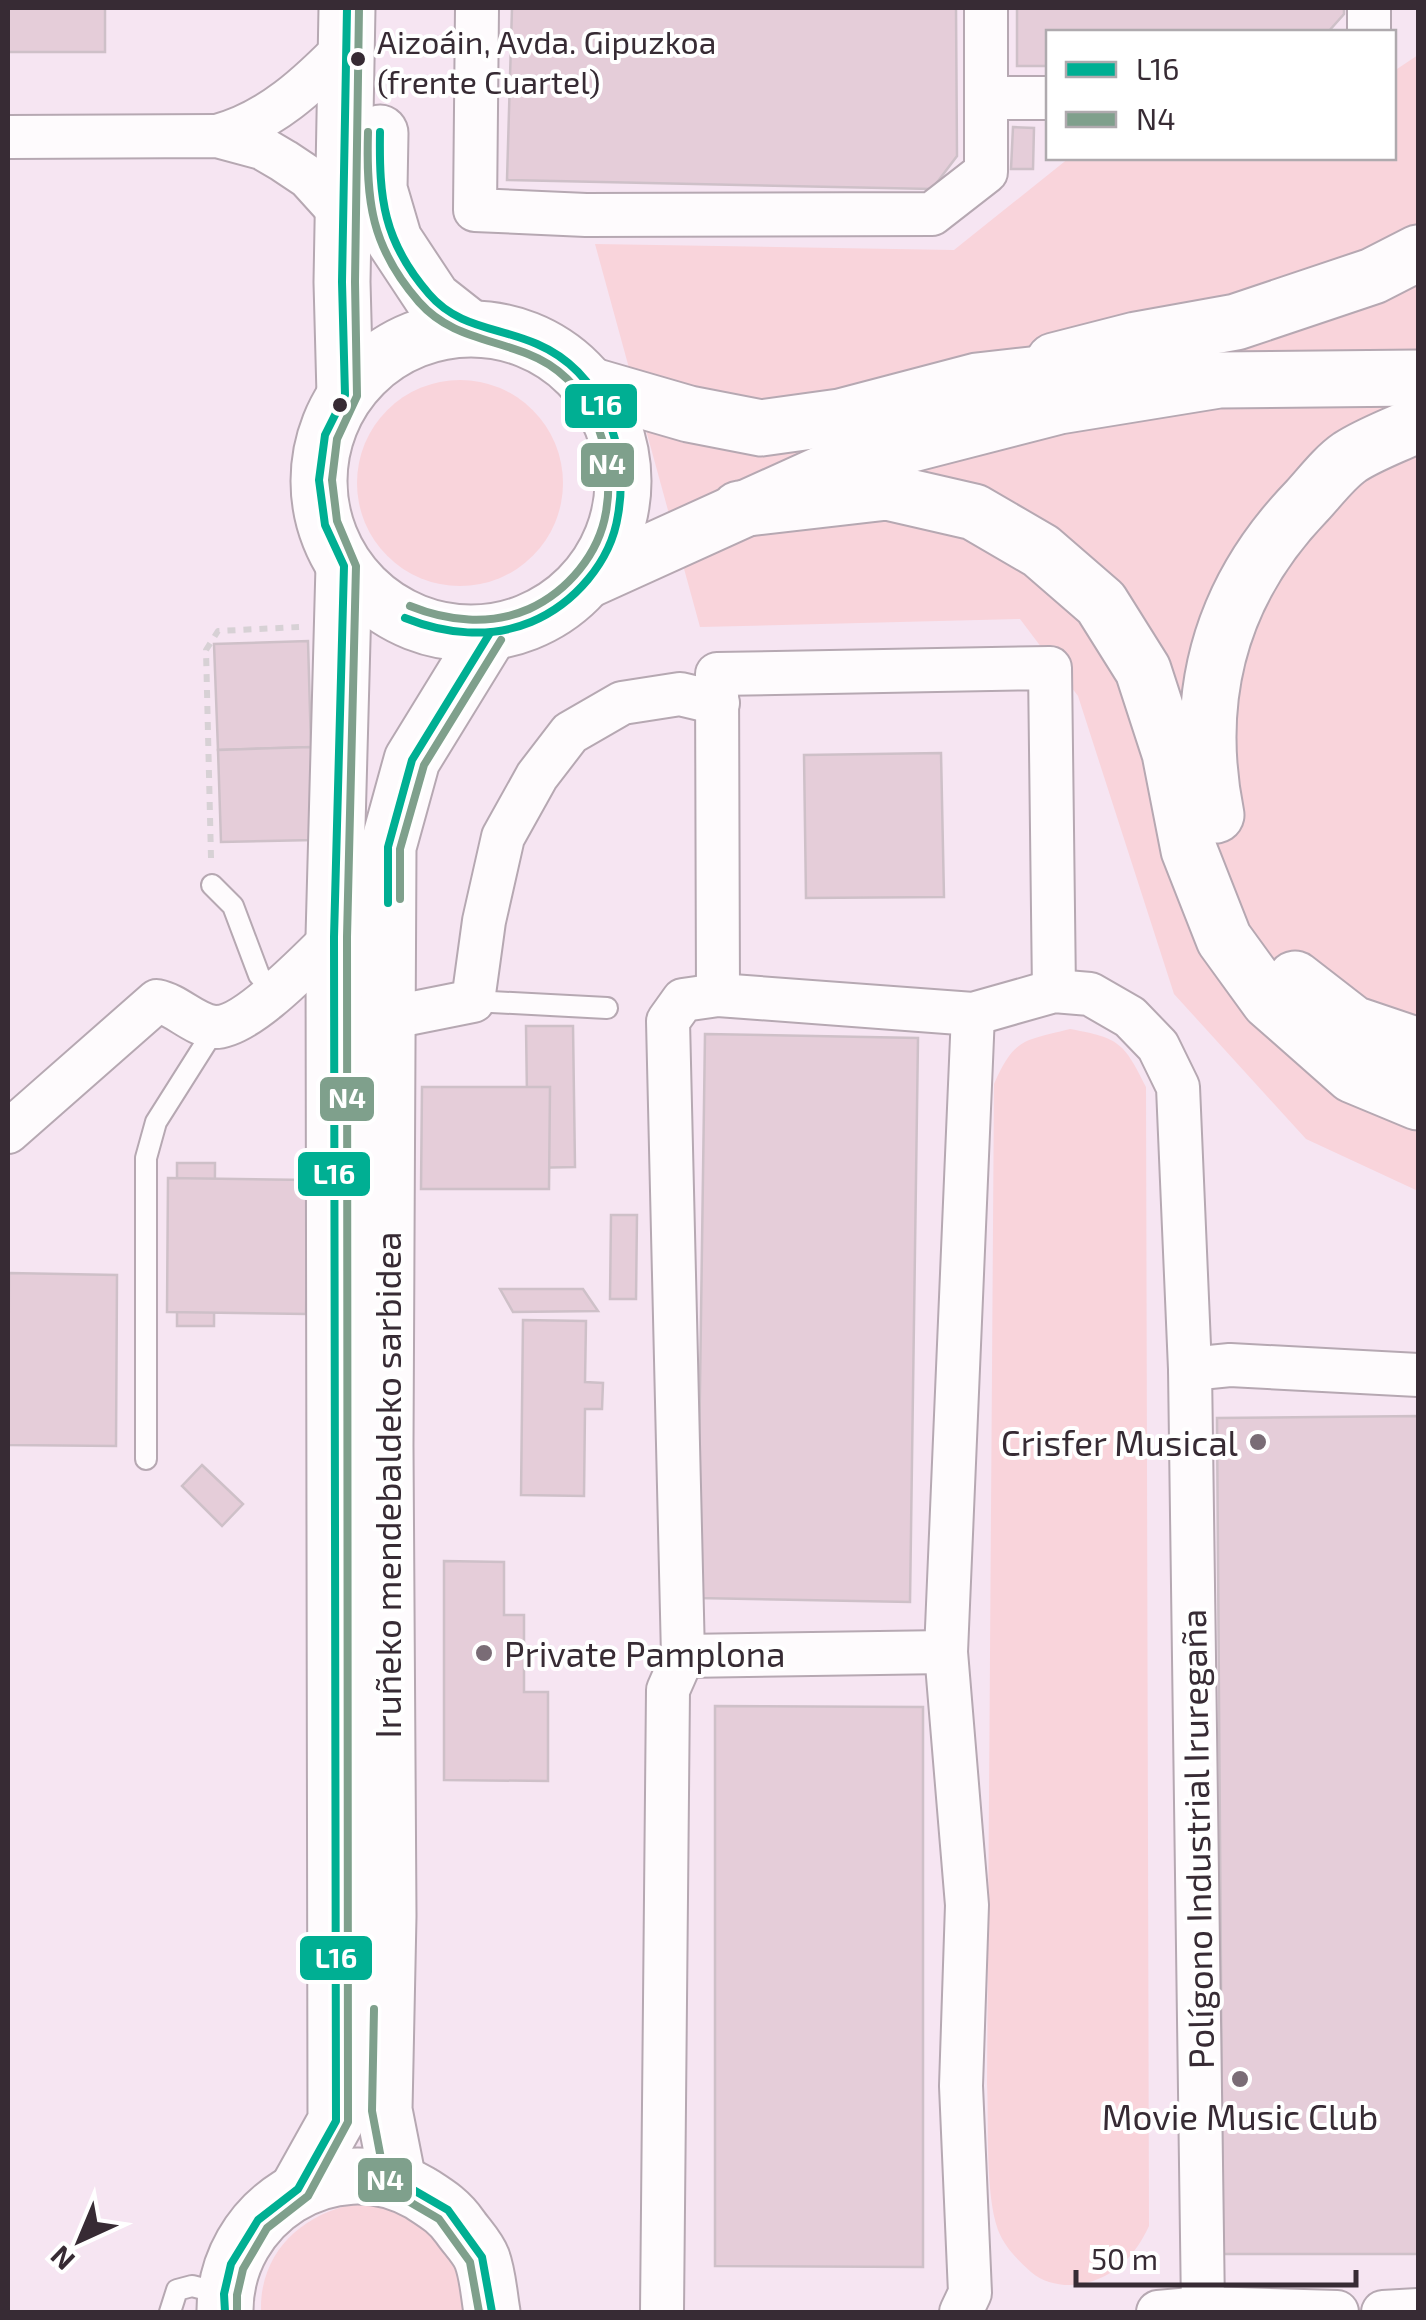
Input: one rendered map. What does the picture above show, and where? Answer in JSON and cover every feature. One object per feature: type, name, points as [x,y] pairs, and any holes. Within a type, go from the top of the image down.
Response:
[{"type":"main road","points":[[345,395],[342,282],[359,20]]},
{"type":"main road","points":[[359,20],[379,189],[394,240],[433,299],[466,325]]},
{"type":"main road","points":[[590,384],[689,414],[761,428],[840,416],[1136,340],[1236,322],[1374,276],[1418,253]]},
{"type":"main road","points":[[466,325],[504,332],[551,351],[590,384],[616,431],[624,483],[615,535],[588,580],[560,606],[527,624],[490,633],[448,632],[408,620],[373,597],[344,566],[325,525],[319,480],[326,436],[345,395],[374,363],[411,341],[466,325]]},
{"type":"main road","points":[[977,381],[1227,353],[1360,346],[1418,348]]},
{"type":"main road","points":[[588,580],[856,458],[1059,406],[1219,380],[1418,378]]},
{"type":"main road","points":[[1418,424],[1348,458],[1284,524],[1238,594],[1209,684],[1207,768],[1228,871],[1282,969],[1353,1024],[1418,1046]]},
{"type":"main road","points":[[738,510],[888,492],[974,512],[1041,550],[1101,603],[1143,670],[1170,753],[1189,850],[1224,939],[1269,1001],[1353,1075],[1418,1102]]},
{"type":"main road","name":"Iruñeko mendebaldeko sarbidea","points":[[298,2189],[336,2121],[334,936],[344,566]]},
{"type":"main road","name":"Iruñeko mendebaldeko sarbidea","points":[[398,2181],[384,2110],[388,1916],[388,847],[412,760],[490,633]]},
{"type":"main road","points":[[224,2303],[232,2264],[258,2220],[298,2189],[348,2175],[398,2181],[448,2210],[482,2257],[492,2312]]},
{"type":"street","points":[[477,8],[475,210],[586,215],[932,214],[986,172],[986,8]]},
{"type":"street","points":[[8,137],[216,136],[240,130],[310,84],[359,20]]},
{"type":"street","points":[[988,98],[1046,98]]},
{"type":"street","points":[[216,136],[262,148],[284,161],[308,177],[346,219]]},
{"type":"street","points":[[718,994],[717,674],[1050,668],[1054,991]]},
{"type":"street","points":[[388,1018],[473,1002],[484,921],[503,838],[537,776],[570,733],[622,703],[680,694],[718,703]]},
{"type":"street","points":[[8,1132],[156,1001],[172,1004],[216,1028],[242,1018],[334,936]]},
{"type":"street","name":"Polígono Industrial Iruregaña","points":[[662,2312],[668,1690],[682,1656],[668,1021],[684,1000],[718,994],[973,1014],[1054,991],[1090,994],[1130,1017],[1158,1046],[1178,1087],[1190,1369],[1202,2308]]},
{"type":"street","points":[[961,2312],[970,2293],[961,2086],[967,1905],[946,1652],[973,1014]]},
{"type":"street","points":[[1190,1369],[1230,1365],[1418,1376]]},
{"type":"street","points":[[682,1656],[946,1652]]},
{"type":"street","points":[[1158,2312],[1202,2308],[1337,2312]]},
{"type":"street","points":[[1383,2312],[1418,2310]]},
{"type":"lane","points":[[212,885],[234,906],[258,975],[274,992]]},
{"type":"lane","points":[[473,1002],[607,1008]]},
{"type":"lane","points":[[146,1459],[146,1158],[156,1122],[216,1028]]},
{"type":"lane","points":[[170,2312],[177,2290],[192,2286],[224,2303]]},
{"type":"path","points":[[212,885],[208,642],[218,632],[317,626]]},
{"type":"shaded area","points":[[1418,55],[1418,1191],[1306,1139],[1174,994],[1078,696],[1020,619],[700,627],[595,244],[954,250],[1066,160],[1396,160],[1396,70]]},
{"type":"shaded area","points":[[460,380],[499,388],[533,410],[555,444],[563,483],[555,522],[533,556],[499,578],[460,586],[421,578],[387,556],[365,522],[357,483],[365,444],[387,410],[421,388]]},
{"type":"shaded area","points":[[1070,1029],[1118,1045],[1146,1087],[1149,2226],[1130,2256],[1114,2270],[1094,2281],[1069,2285],[1049,2282],[1031,2272],[1008,2248],[998,2230],[989,2179],[987,2084],[994,1084],[1008,1057],[1023,1043]]},
{"type":"shaded area","points":[[354,2204],[376,2204],[417,2218],[460,2267],[468,2312],[261,2312],[267,2272],[286,2240],[316,2217]]},
{"type":"building","points":[[8,8],[105,8],[105,52],[8,52]]},
{"type":"building","points":[[512,8],[956,8],[957,156],[932,189],[507,180]]},
{"type":"building","points":[[1017,8],[1344,8],[1344,14],[1330,30],[1046,30],[1046,66],[1017,66]]},
{"type":"building","points":[[1013,127],[1034,128],[1033,169],[1011,169]]},
{"type":"building","points":[[308,641],[311,747],[218,750],[214,644]]},
{"type":"building","points":[[311,747],[314,840],[221,842],[218,750]]},
{"type":"building","points":[[941,753],[944,897],[806,898],[804,755]]},
{"type":"building","points":[[526,1026],[573,1026],[575,1167],[528,1168]]},
{"type":"building","points":[[705,1034],[918,1038],[910,1602],[697,1598]]},
{"type":"building","points":[[422,1087],[550,1087],[549,1189],[421,1189]]},
{"type":"building","points":[[177,1163],[215,1163],[214,1326],[177,1326]]},
{"type":"building","points":[[168,1178],[308,1180],[306,1314],[167,1312]]},
{"type":"building","points":[[611,1215],[637,1215],[636,1299],[610,1299]]},
{"type":"building","points":[[9,1273],[117,1275],[116,1446],[8,1445]]},
{"type":"building","points":[[500,1289],[583,1289],[598,1311],[513,1312]]},
{"type":"building","points":[[523,1320],[586,1321],[585,1382],[603,1383],[602,1409],[585,1409],[584,1496],[521,1495]]},
{"type":"building","points":[[1418,1416],[1418,2254],[1223,2254],[1217,1418]]},
{"type":"building","points":[[202,1465],[243,1504],[222,1526],[182,1486]]},
{"type":"building","name":"Private Pamplona","points":[[444,1561],[504,1562],[504,1615],[524,1615],[524,1692],[548,1692],[548,1781],[444,1780]]},
{"type":"building","points":[[715,1706],[923,1707],[923,2267],[715,2266]]},
{"type":"transit line","name":"L16","points":[[225,2312],[224,2294],[231,2264],[258,2220],[298,2189],[336,2121],[334,937],[344,566],[325,525],[319,480],[325,435],[345,395],[342,282],[347,8]]},
{"type":"transit line","name":"N4","points":[[237,2311],[243,2269],[267,2228],[308,2196],[348,2122],[347,937],[356,566],[337,521],[332,480],[337,439],[357,396],[359,8]]},
{"type":"transit line","name":"N4","points":[[368,132],[368,180],[375,222],[390,262],[403,282],[443,322],[528,354],[568,380],[594,418],[607,464],[602,527],[589,556],[556,592],[529,609],[499,618],[454,618],[410,606]]},
{"type":"transit line","name":"L16","points":[[380,132],[387,218],[414,275],[453,314],[537,344],[579,373],[606,415],[620,464],[618,515],[608,549],[588,579],[562,604],[531,622],[500,631],[452,631],[405,618]]},
{"type":"transit line","name":"L16","points":[[388,903],[388,847],[412,760],[490,633]]},
{"type":"transit line","name":"N4","points":[[400,899],[400,849],[424,765],[501,640]]},
{"type":"transit line","name":"N4","points":[[374,2009],[372,2111],[386,2185],[439,2219],[470,2262],[479,2312]]},
{"type":"transit line","name":"L16","points":[[398,2181],[448,2210],[482,2257],[492,2312]]},
{"type":"place","name":"Aizoáin, Avda. Gipuzkoa (frente Cuartel)","points":[[358,59]]},
{"type":"place","name":"Crisfer Musical","points":[[1258,1442]]},
{"type":"place","name":"Private Pamplona","points":[[484,1653]]},
{"type":"place","name":"Movie Music Club","points":[[1240,2079]]}]
